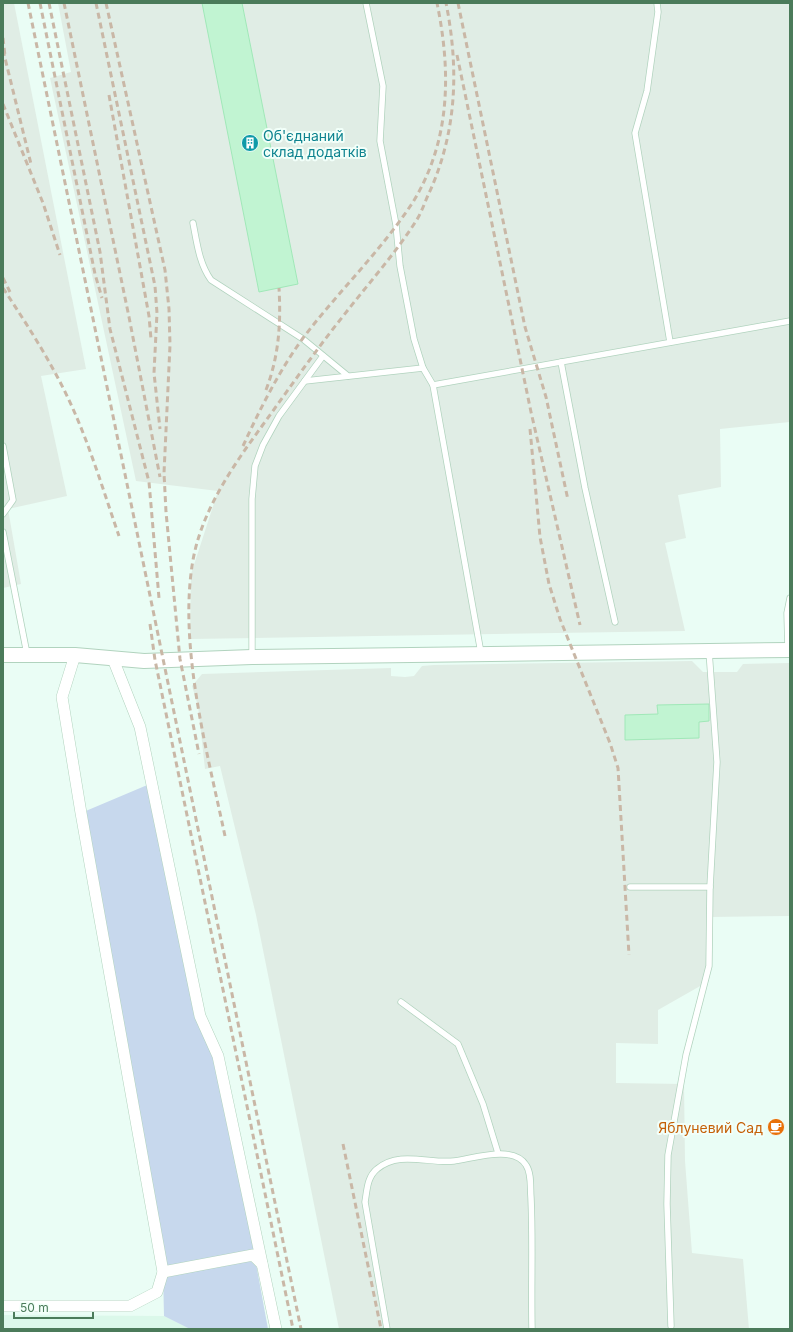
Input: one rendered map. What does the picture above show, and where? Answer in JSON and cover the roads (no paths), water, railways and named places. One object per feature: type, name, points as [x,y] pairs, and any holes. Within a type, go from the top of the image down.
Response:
[{"type":"street","points":[[3,655],[75,655],[144,661],[252,657],[789,650]]},
{"type":"street","points":[[3,1306],[130,1306],[157,1292],[163,1272],[62,697],[75,655]]},
{"type":"street","points":[[113,659],[140,727],[200,1016],[218,1056],[276,1329]]},
{"type":"street","points":[[163,1272],[253,1255],[262,1265]]},
{"type":"lane","points":[[366,3],[384,86],[380,141],[396,225],[400,266],[414,339],[423,368],[433,385],[481,654]]},
{"type":"lane","points":[[657,3],[658,12],[647,91],[635,133],[670,342]]},
{"type":"lane","points":[[193,223],[203,269],[211,280],[222,289],[286,328],[348,376]]},
{"type":"lane","points":[[433,385],[790,321]]},
{"type":"lane","points":[[252,657],[252,499],[255,466],[263,445],[279,416],[323,356]]},
{"type":"lane","points":[[561,362],[585,488],[615,622]]},
{"type":"lane","points":[[305,382],[423,368]]},
{"type":"lane","points":[[3,446],[13,500],[3,514]]},
{"type":"lane","points":[[3,532],[27,655]]},
{"type":"lane","points":[[789,650],[787,613],[790,598]]},
{"type":"lane","points":[[671,1326],[667,1204],[668,1155],[686,1055],[709,966],[710,887],[716,762],[710,651]]},
{"type":"lane","points":[[630,887],[710,887]]},
{"type":"lane","points":[[401,1002],[458,1044],[483,1104],[498,1153]]},
{"type":"lane","points":[[387,1329],[365,1202],[368,1183],[376,1169],[390,1161],[405,1158],[455,1161],[474,1156],[498,1153],[517,1158],[526,1164],[530,1175],[532,1233],[532,1329]]},
{"type":"railway","points":[[28,3],[301,1329]]},
{"type":"railway","points":[[40,3],[95,274],[102,298]]},
{"type":"railway","points":[[49,3],[100,252],[110,329],[149,482],[159,598]]},
{"type":"railway","points":[[64,3],[129,317],[160,477]]},
{"type":"railway","points":[[96,3],[155,286],[157,313],[154,373],[160,429]]},
{"type":"railway","points":[[106,3],[165,270],[169,309],[170,345],[164,473],[166,512],[180,659],[199,754]]},
{"type":"railway","points":[[243,446],[270,390],[294,351],[316,321],[401,220],[426,178],[435,154],[441,130],[446,80],[442,29],[437,3]]},
{"type":"railway","points":[[225,836],[203,734],[192,662],[189,627],[189,593],[197,542],[211,506],[240,457],[323,342],[399,245],[422,210],[439,168],[446,145],[453,98],[453,51],[446,3]]},
{"type":"railway","points":[[458,3],[525,327],[546,397],[568,500]]},
{"type":"railway","points":[[3,38],[5,56]]},
{"type":"railway","points":[[3,50],[31,164]]},
{"type":"railway","points":[[457,55],[531,412],[580,625]]},
{"type":"railway","points":[[109,95],[149,316],[151,339]]},
{"type":"railway","points":[[3,104],[43,203],[60,255]]},
{"type":"railway","points":[[3,278],[10,292]]},
{"type":"railway","points":[[3,288],[46,356],[76,415],[119,536]]},
{"type":"railway","points":[[266,390],[274,365],[278,339],[280,314],[279,288]]},
{"type":"railway","points":[[530,429],[540,537],[549,584],[560,619],[610,743],[618,768],[629,955]]},
{"type":"railway","points":[[150,624],[155,660],[293,1329]]},
{"type":"railway","points":[[343,1144],[381,1329]]},
{"type":"place","name":"Об'єднаний склад додатків","points":[[250,143]]},
{"type":"place","name":"Яблуневий Сад","points":[[776,1127]]}]
